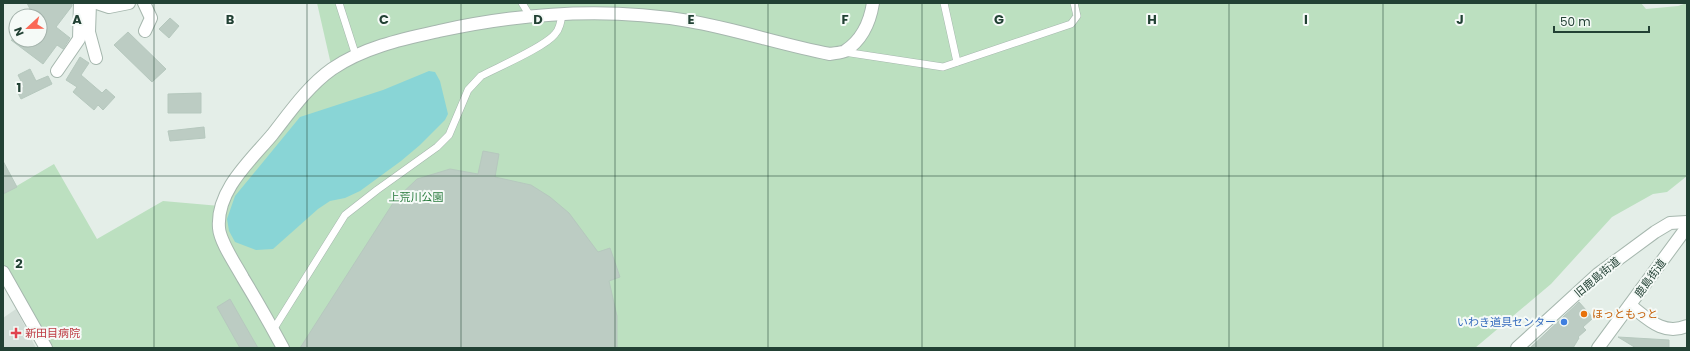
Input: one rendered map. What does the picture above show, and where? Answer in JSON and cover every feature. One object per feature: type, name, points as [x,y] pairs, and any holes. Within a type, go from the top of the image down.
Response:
[{"type":"street","points":[[57,71],[79,38],[80,3]]},
{"type":"street","points":[[90,3],[89,32],[96,58]]},
{"type":"street","points":[[97,3],[109,7],[129,3]]},
{"type":"street","points":[[144,3],[151,18],[145,31]]},
{"type":"street","points":[[283,348],[231,258],[218,230],[220,206],[234,182],[310,89],[332,69],[356,56],[394,41],[466,25],[530,16],[595,12],[652,15],[734,30],[782,44],[830,54],[844,52],[863,33],[870,17],[873,3]]},
{"type":"street","name":"旧鹿島街道","points":[[1517,348],[1604,269],[1670,223],[1687,222]]},
{"type":"street","name":"鹿島街道","points":[[1598,348],[1687,227]]},
{"type":"street","points":[[3,272],[46,348]]},
{"type":"street","points":[[1630,305],[1657,326],[1677,330],[1687,326]]},
{"type":"lane","points":[[339,3],[356,56]]},
{"type":"lane","points":[[522,3],[530,16]]},
{"type":"lane","points":[[944,3],[957,62]]},
{"type":"lane","points":[[844,52],[943,67],[1071,24],[1077,16],[1074,3]]},
{"type":"lane","points":[[273,330],[345,216],[377,190],[437,147],[449,135],[463,101],[475,81],[541,45],[555,35],[560,27],[562,14]]},
{"type":"shaded area","name":"新田目病院","points":[[16,309],[36,348],[3,348],[3,318]]},
{"type":"green space","name":"上荒川公園","points":[[317,3],[1641,3],[1646,9],[1678,6],[1687,3],[1687,176],[1667,192],[1653,194],[1612,217],[1551,284],[1475,348],[46,348],[3,272],[3,194],[54,164],[97,239],[163,201],[220,206],[233,182],[332,69]]},
{"type":"water","points":[[429,71],[435,72],[440,81],[448,114],[445,120],[420,145],[360,191],[345,198],[330,201],[318,209],[273,249],[256,250],[235,242],[229,231],[227,219],[235,196],[300,117],[383,90]]},
{"type":"building","points":[[27,3],[72,3],[72,6],[56,27],[70,38],[63,49],[57,45],[43,64],[22,48],[48,48],[48,8],[30,8]]},
{"type":"building","points":[[170,18],[179,26],[169,38],[159,29]]},
{"type":"building","points":[[128,32],[166,69],[152,82],[114,45]]},
{"type":"building","points":[[80,57],[89,63],[81,75],[102,93],[106,89],[115,97],[103,110],[98,105],[94,110],[73,92],[77,87],[66,80]]},
{"type":"building","points":[[30,69],[36,81],[48,76],[52,84],[21,99],[17,91],[24,87],[18,75]]},
{"type":"building","points":[[201,93],[201,113],[168,113],[168,94]]},
{"type":"building","points":[[204,127],[205,138],[170,141],[168,131]]},
{"type":"building","points":[[483,151],[499,154],[495,177],[531,185],[550,197],[569,213],[598,252],[610,248],[620,277],[609,281],[617,316],[617,348],[300,348],[395,200],[417,179],[450,169],[478,174]]},
{"type":"building","points":[[3,161],[17,187],[3,194]]},
{"type":"building","points":[[230,299],[258,348],[240,348],[217,307]]},
{"type":"building","name":"いわき道具センター","points":[[1579,302],[1593,318],[1583,327],[1586,330],[1578,337],[1579,338],[1573,348],[1530,348]]},
{"type":"building","points":[[1618,337],[1669,340],[1669,348],[1636,348]]},
{"type":"place","name":"ほっともっと","points":[[1584,314]]},
{"type":"place","name":"いわき道具センター","points":[[1564,322]]},
{"type":"place","name":"新田目病院","points":[[16,333]]}]
